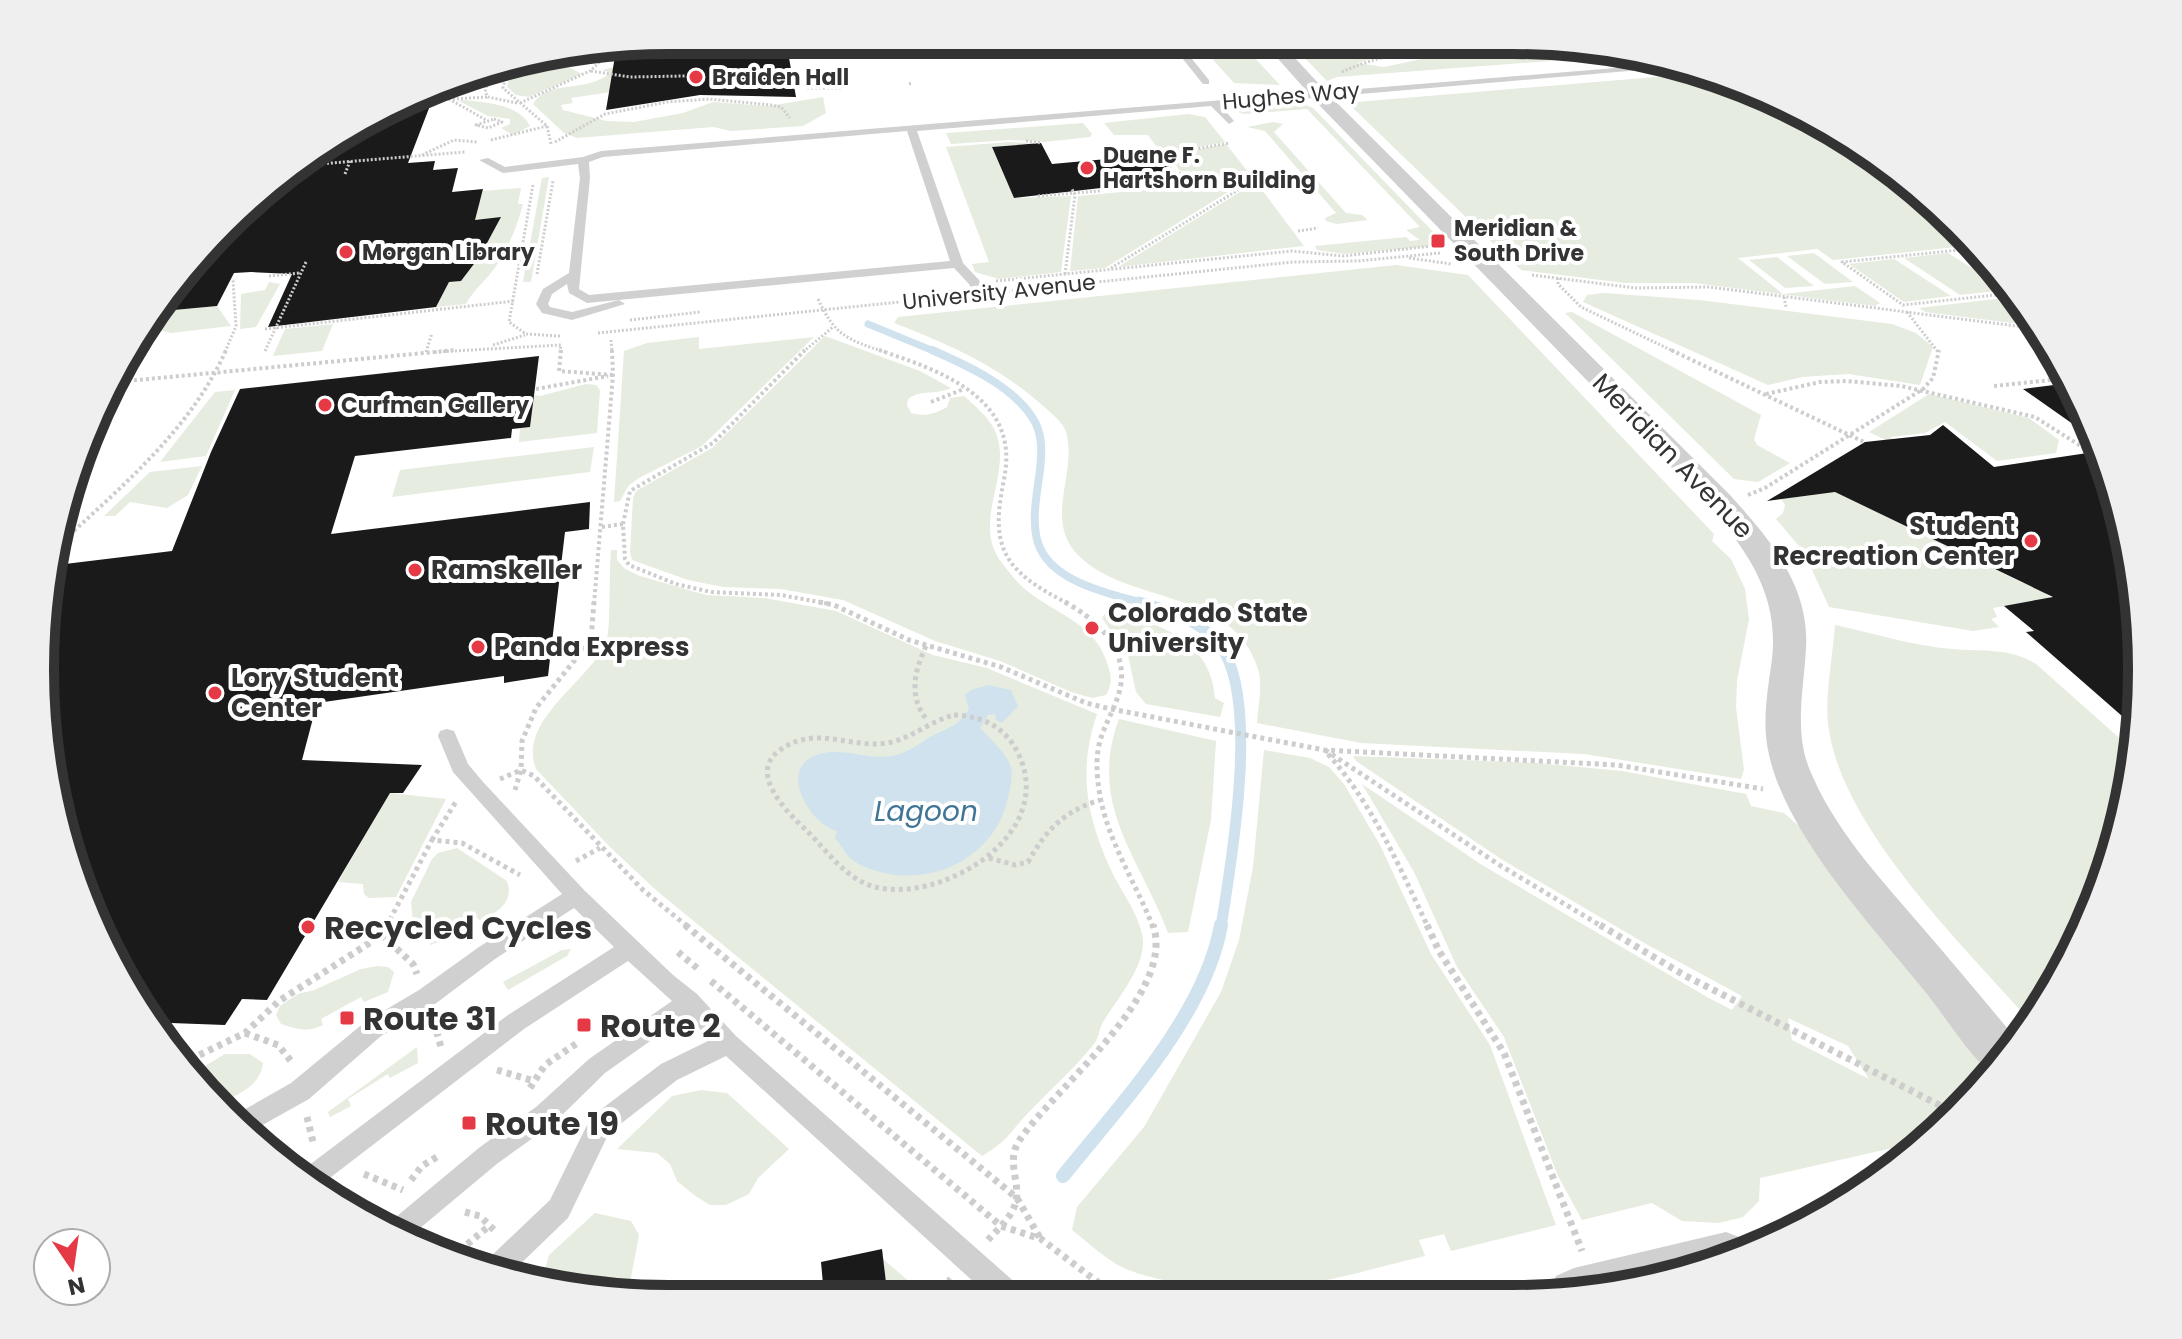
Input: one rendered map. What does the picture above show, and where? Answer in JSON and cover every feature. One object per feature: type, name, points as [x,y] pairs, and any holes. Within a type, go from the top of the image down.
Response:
[{"type":"street","name":"Meridian Avenue","points":[[1287,54],[1329,84],[1466,258],[1720,501],[1765,556],[1782,586],[1790,615],[1783,722],[1789,761],[1801,792],[1849,868],[1997,1048]]},
{"type":"lane","points":[[1183,54],[1206,82]]},
{"type":"lane","name":"Hughes Way","points":[[484,160],[503,170],[547,162],[585,160],[601,154],[1213,103],[1329,84],[1640,68]]},
{"type":"lane","points":[[1213,103],[1229,121]]},
{"type":"lane","points":[[911,128],[957,264],[975,283],[979,294]]},
{"type":"lane","points":[[585,160],[582,166],[585,178],[573,290],[587,299],[957,264]]},
{"type":"lane","points":[[574,275],[547,292],[542,299],[546,310],[572,316],[603,310],[642,295]]},
{"type":"lane","points":[[447,736],[468,778],[576,896],[689,1001],[728,1043],[997,1285]]},
{"type":"lane","points":[[250,1119],[300,1091],[373,1029],[427,997],[487,953],[576,896]]},
{"type":"lane","points":[[317,1173],[516,1022],[630,948]]},
{"type":"lane","points":[[404,1225],[489,1155],[545,1115],[597,1066],[689,1001]]},
{"type":"lane","points":[[504,1262],[567,1199],[591,1135],[600,1125],[669,1072],[728,1043]]},
{"type":"path","points":[[1329,84],[1350,67],[1382,57],[1417,54]]},
{"type":"path","points":[[450,99],[488,97],[520,103],[590,71],[604,58],[614,58]]},
{"type":"path","points":[[590,71],[641,78],[685,76]]},
{"type":"path","points":[[506,76],[503,88],[547,126],[551,144]]},
{"type":"path","points":[[486,83],[488,97]]},
{"type":"path","points":[[807,88],[842,88]]},
{"type":"path","points":[[446,97],[486,120],[502,121],[492,127],[476,125],[486,120]]},
{"type":"path","points":[[542,144],[551,144],[605,114],[692,98],[781,107],[790,119]]},
{"type":"path","points":[[422,155],[454,140],[498,139],[547,126]]},
{"type":"path","points":[[492,127],[498,139]]},
{"type":"path","points":[[1163,155],[1229,143]]},
{"type":"path","points":[[320,164],[473,152]]},
{"type":"path","points":[[345,174],[350,161]]},
{"type":"path","points":[[526,334],[509,322],[535,177],[547,162]]},
{"type":"path","points":[[1175,173],[1207,175],[1241,187]]},
{"type":"path","points":[[1038,196],[1256,178],[1109,270]]},
{"type":"path","points":[[1169,180],[1173,186]]},
{"type":"path","points":[[1065,274],[1075,195],[1072,189]]},
{"type":"path","points":[[1298,231],[1318,228]]},
{"type":"path","points":[[1748,495],[1765,488],[1850,436],[1923,389],[1933,378],[1939,349],[1903,305],[1842,262],[1962,250]]},
{"type":"path","points":[[1393,258],[1466,258]]},
{"type":"path","name":"University Avenue","points":[[590,333],[1293,262],[1466,258]]},
{"type":"path","points":[[265,351],[306,262]]},
{"type":"path","points":[[269,276],[300,273]]},
{"type":"path","points":[[1524,274],[1635,288],[1710,287],[2023,327]]},
{"type":"path","points":[[1558,278],[1558,284],[1581,307],[1864,442]]},
{"type":"path","points":[[70,531],[141,468],[184,418],[216,372],[236,326],[233,280]]},
{"type":"path","points":[[1903,305],[2001,294]]},
{"type":"path","points":[[1784,297],[1786,307]]},
{"type":"path","points":[[265,329],[542,299]]},
{"type":"path","points":[[818,299],[833,327],[849,340],[927,369],[965,388],[990,409],[1004,429],[1009,446],[1010,462],[999,520],[1001,542],[1013,564],[1033,585],[1092,620],[1108,637],[1119,658],[1121,693],[1111,709],[1097,759],[1100,800],[1111,840],[1155,931],[1157,949],[1144,987],[1119,1023],[1018,1143],[1012,1165],[1017,1198],[1013,1211],[1001,1226]]},
{"type":"path","points":[[833,327],[821,334],[713,443],[630,491],[623,524],[625,559],[637,569],[711,592],[811,599],[851,611],[926,646],[1001,667],[1072,698],[1193,727],[1324,750],[1617,765],[1760,789],[1801,792]]},
{"type":"path","points":[[426,352],[432,333]]},
{"type":"path","points":[[488,347],[526,334],[574,335]]},
{"type":"path","points":[[525,801],[514,789],[521,770],[522,741],[536,708],[591,640],[613,375],[611,340]]},
{"type":"path","points":[[126,381],[426,352],[561,345],[559,371],[613,375]]},
{"type":"path","points":[[536,389],[613,375]]},
{"type":"path","points":[[1994,386],[2055,379]]},
{"type":"path","points":[[1765,394],[1789,385],[1826,380],[1875,381],[1923,389],[2039,418],[2087,450]]},
{"type":"path","points":[[931,402],[965,388]]},
{"type":"path","points":[[602,527],[623,524]]},
{"type":"path","points":[[926,646],[918,667],[913,697],[919,713],[928,721]]},
{"type":"path","points":[[966,715],[985,720],[1008,736],[1018,750],[1028,785],[1025,803],[1013,829],[989,858],[951,880],[923,888],[899,890],[867,885],[847,873],[781,802],[770,784],[768,763],[773,755],[799,738],[886,743],[928,721],[966,715]]},
{"type":"path","points":[[1324,750],[1501,866],[1672,968],[1945,1108]]},
{"type":"path","points":[[1324,750],[1353,782],[1380,826],[1439,951],[1504,1053],[1573,1235],[1584,1281]]},
{"type":"path","points":[[497,781],[521,770],[534,776],[643,890],[1017,1198],[1041,1239]]},
{"type":"path","points":[[989,858],[1015,865],[1028,862],[1052,823],[1069,811],[1100,800]]},
{"type":"path","points":[[193,1058],[245,1033],[279,1001],[382,935],[450,809]]},
{"type":"path","points":[[432,840],[462,843],[526,879]]},
{"type":"path","points":[[568,848],[574,862],[588,871]]},
{"type":"path","points":[[574,862],[600,848]]},
{"type":"path","points":[[382,935],[413,964]]},
{"type":"path","points":[[669,945],[1001,1226],[1041,1239],[1102,1285]]},
{"type":"path","points":[[245,1033],[278,1045],[287,1056]]},
{"type":"path","points":[[300,1091],[314,1148],[333,1161],[435,1202],[480,1216],[532,1269]]},
{"type":"path","points":[[462,1248],[489,1226]]},
{"type":"shaded area","points":[[1208,54],[1251,54],[1280,85],[1234,83]]},
{"type":"shaded area","points":[[1301,54],[1397,54],[1357,63],[1384,67],[1445,54],[1586,58],[1337,77],[1327,81]]},
{"type":"shaded area","points":[[573,62],[569,67],[582,74],[529,97],[516,95],[507,87],[510,75]]},
{"type":"shaded area","points":[[618,66],[676,82],[571,98],[573,103],[561,105],[563,110],[607,121],[634,122],[683,113],[713,102],[769,106],[823,97],[826,113],[803,126],[731,131],[713,127],[577,138],[564,133],[533,104],[548,91],[590,83],[610,73],[602,70]]},
{"type":"shaded area","points":[[1674,76],[1748,101],[1790,120],[1887,181],[1959,247],[1833,260],[1817,249],[1738,258],[1783,294],[1855,286],[1880,303],[1875,306],[1694,283],[1625,283],[1521,270],[1506,256],[1511,255],[1504,254],[1351,106],[1357,102]]},
{"type":"shaded area","points":[[459,101],[510,109],[530,126],[513,135],[501,128],[510,124],[510,119],[488,116]]},
{"type":"shaded area","points":[[1306,105],[1313,108],[1446,245],[1344,254],[1317,250],[1315,246],[1406,237],[1410,241],[1420,240],[1406,230],[1420,227],[1307,109],[1244,114],[1235,111]]},
{"type":"shaded area","points":[[1188,114],[1205,117],[1225,142],[1162,154],[1148,135],[1114,135],[1104,123]]},
{"type":"shaded area","points":[[1273,122],[1283,124],[1274,132],[1346,213],[1362,215],[1368,220],[1337,224],[1326,221],[1325,218],[1336,213],[1265,131],[1247,127]]},
{"type":"shaded area","points":[[1083,123],[1092,134],[1090,137],[1044,142],[1011,140],[951,144],[946,133]]},
{"type":"shaded area","points":[[1033,143],[992,148],[1014,198],[1071,196],[1061,272],[999,279],[975,272],[972,264],[989,262],[946,147]]},
{"type":"shaded area","points":[[1226,144],[1252,177],[1226,180],[1180,171],[1169,155]]},
{"type":"shaded area","points":[[549,177],[531,282],[523,282],[542,178]]},
{"type":"shaded area","points":[[1256,182],[1304,246],[1118,267]]},
{"type":"shaded area","points":[[1221,183],[1236,187],[1105,268],[1070,271],[1078,196]]},
{"type":"shaded area","points":[[521,188],[518,204],[523,204],[518,221],[494,269],[466,304],[436,307],[449,282],[461,281],[480,256],[498,218],[473,220],[483,191]]},
{"type":"shaded area","points":[[1814,253],[1853,282],[1825,284],[1787,256]]},
{"type":"shaded area","points":[[1948,253],[1986,277],[1998,291],[1960,295],[1904,258]]},
{"type":"shaded area","points":[[1777,257],[1814,286],[1785,288],[1749,260]]},
{"type":"shaded area","points":[[1894,259],[1951,296],[1904,302],[1849,264]]},
{"type":"shaded area","points":[[1396,265],[1468,275],[1714,534],[1712,541],[1731,559],[1745,589],[1749,619],[1737,681],[1736,707],[1744,770],[1741,779],[1584,754],[1361,743],[1257,723],[1258,669],[1245,643],[1227,624],[1177,600],[1123,583],[1099,571],[1078,555],[1068,541],[1062,511],[1069,448],[1066,432],[1059,421],[1025,391],[990,367],[894,323],[898,317]]},
{"type":"shaded area","points":[[269,282],[280,284],[256,327],[240,329],[241,294],[265,290]]},
{"type":"shaded area","points":[[1604,293],[1699,300],[1892,324],[1916,333],[1933,347],[1920,385],[1848,374],[1802,377],[1768,385],[1583,302],[1587,295]]},
{"type":"shaded area","points":[[2003,298],[2021,324],[1925,312],[1919,308]]},
{"type":"shaded area","points":[[217,306],[231,326],[171,333],[157,329],[170,310]]},
{"type":"shaded area","points":[[1572,312],[1761,415],[1754,439],[1757,445],[1790,463],[1758,482],[1734,479],[1565,313]]},
{"type":"shaded area","points":[[333,324],[322,351],[273,356],[285,329]]},
{"type":"shaded area","points":[[825,336],[920,371],[951,388],[908,399],[911,413],[934,413],[947,407],[950,398],[964,396],[987,418],[999,443],[1000,460],[991,513],[993,547],[1023,587],[1095,640],[1103,652],[1110,674],[1106,695],[1092,698],[1071,692],[1000,661],[935,641],[843,600],[781,589],[723,587],[688,580],[632,560],[633,498],[636,491],[712,448]]},
{"type":"shaded area","points":[[699,337],[699,349],[814,337],[702,446],[639,478],[629,485],[620,501],[614,502],[624,351],[647,343]]},
{"type":"shaded area","points":[[586,384],[596,385],[600,390],[597,433],[519,442],[520,428],[530,427],[534,395]]},
{"type":"shaded area","points":[[235,390],[206,456],[160,462],[215,392]]},
{"type":"shaded area","points":[[1929,394],[2029,418],[2059,440],[2056,453],[1997,461],[1945,422],[1925,433],[1891,437],[1898,446],[1869,432]]},
{"type":"shaded area","points":[[594,447],[590,472],[392,497],[400,470]]},
{"type":"shaded area","points":[[202,466],[188,495],[167,508],[130,502],[115,516],[104,516],[150,472]]},
{"type":"shaded area","points":[[1835,492],[2023,583],[2031,581],[2051,598],[1993,608],[1997,617],[1991,619],[1999,627],[1973,631],[1829,607],[1804,552],[1776,519],[1783,513],[1785,505],[1781,499]]},
{"type":"shaded area","points":[[611,550],[617,550],[617,560],[625,569],[640,576],[706,595],[765,598],[836,611],[933,655],[987,668],[1097,714],[1086,773],[1090,811],[1110,868],[1140,925],[1141,957],[1103,1022],[1094,1044],[1007,1137],[982,1156],[658,892],[536,769],[533,751],[545,718],[606,643]]},
{"type":"shaded area","points":[[1107,611],[1161,628],[1192,647],[1211,677],[1215,698],[1224,703],[1220,717],[1146,704],[1136,692],[1128,655],[1102,618]]},
{"type":"shaded area","points":[[1835,625],[1923,645],[1995,651],[2036,664],[2124,742],[2107,829],[2081,905],[2065,942],[2023,1013],[1940,921],[1879,843],[1855,802],[1837,762],[1828,723],[1828,687]]},
{"type":"shaded area","points":[[1119,719],[1216,741],[1211,820],[1188,932],[1168,933],[1121,830],[1109,778],[1111,750]]},
{"type":"shaded area","points":[[1264,750],[1310,758],[1329,767],[1344,784],[1380,845],[1431,954],[1490,1045],[1556,1225],[1451,1251],[1444,1234],[1419,1240],[1425,1256],[1298,1285],[1191,1285],[1168,1281],[1122,1267],[1072,1230],[1077,1207],[1144,1127],[1221,992],[1239,940],[1253,867]]},
{"type":"shaded area","points":[[1353,756],[1537,763],[1622,771],[1746,794],[1751,806],[1784,813],[1816,841],[1853,902],[1984,1064],[1948,1105],[1901,1146],[1760,1178],[1759,1201],[1743,1217],[1719,1223],[1682,1221],[1652,1203],[1582,1220],[1558,1176],[1504,1037],[1457,967],[1414,872],[1362,784],[1482,865],[1707,997],[1732,1010],[1742,996],[1501,859]],"holes":[[[1788,1018],[1848,1046],[1869,1079],[1792,1040]]]},
{"type":"shaded area","points":[[390,793],[446,799],[396,897],[369,898],[364,894],[363,884],[338,882]]},
{"type":"shaded area","points":[[457,848],[507,881],[508,895],[502,906],[492,914],[480,921],[476,916],[442,934],[444,939],[431,945],[413,923],[411,902],[432,859],[438,853]]},
{"type":"shaded area","points":[[571,949],[567,956],[508,990],[503,982],[562,950]]},
{"type":"shaded area","points":[[388,967],[394,972],[388,992],[364,1002],[361,997],[321,1019],[323,1025],[307,1030],[297,1029],[281,1024],[276,1015],[280,1006],[298,994],[361,969]]},
{"type":"shaded area","points":[[417,1047],[418,1063],[390,1078],[388,1074],[348,1099],[351,1106],[330,1117],[328,1112]]},
{"type":"shaded area","points":[[225,1054],[250,1054],[263,1063],[258,1078],[229,1099],[201,1068]]},
{"type":"shaded area","points":[[701,1090],[727,1093],[789,1149],[758,1178],[749,1194],[726,1205],[710,1205],[694,1195],[677,1181],[670,1164],[657,1153],[617,1149],[672,1096]]},
{"type":"shaded area","points":[[595,1213],[631,1221],[639,1235],[630,1284],[548,1273],[545,1270],[549,1255]]},
{"type":"shaded area","points":[[883,1259],[913,1285],[873,1285]]},
{"type":"water","name":"Lagoon","points":[[988,685],[1011,690],[1018,706],[1002,723],[996,720],[995,714],[988,715],[980,728],[1005,756],[1012,771],[1008,798],[991,835],[978,850],[962,861],[924,874],[904,876],[884,873],[854,861],[835,838],[837,831],[816,818],[801,795],[798,782],[806,761],[828,752],[883,757],[904,752],[959,722],[969,709],[965,695]]},
{"type":"building","name":"Braiden Hall","points":[[788,54],[796,97],[700,95],[606,110],[615,56]]},
{"type":"building","name":"Morgan Library","points":[[431,102],[408,163],[435,161],[433,170],[458,168],[452,192],[483,189],[475,220],[501,217],[480,256],[461,281],[449,282],[436,307],[268,327],[292,274],[251,272],[234,273],[217,306],[170,310],[234,234],[295,181],[362,136]]},
{"type":"building","name":"Duane F. Hartshorn Building","points":[[1041,143],[1052,164],[1162,154],[1179,179],[1014,198],[992,147]]},
{"type":"building","name":"Lory Student Center","points":[[539,356],[530,427],[512,429],[511,438],[355,456],[331,534],[590,502],[589,529],[565,532],[548,676],[504,683],[504,676],[317,703],[302,760],[422,765],[403,793],[390,793],[267,1000],[242,999],[225,1025],[171,1023],[169,1026],[117,942],[75,829],[59,750],[55,710],[55,629],[59,589],[65,564],[172,551],[240,389]]},
{"type":"building","points":[[2058,385],[2078,428],[2023,389]]},
{"type":"building","name":"Student Recreation Center","points":[[1943,425],[1994,467],[2088,453],[2107,510],[2123,589],[2128,670],[2126,720],[2026,632],[2034,631],[2004,606],[2053,597],[1835,492],[1767,501],[1865,442],[1930,435]]},
{"type":"building","points":[[882,1249],[886,1285],[823,1285],[821,1262]]},
{"type":"waterway","points":[[868,324],[936,352]]},
{"type":"waterway","points":[[932,350],[1000,386],[1023,406],[1036,423],[1041,450],[1035,526],[1045,557],[1056,568],[1084,585],[1140,602]]},
{"type":"waterway","points":[[1140,602],[1146,604]]},
{"type":"waterway","points":[[1140,602],[1172,612],[1203,628],[1219,644],[1232,668],[1241,740],[1240,781],[1221,927]]},
{"type":"waterway","points":[[1063,1176],[1133,1090],[1179,1026],[1212,959],[1221,925]]},
{"type":"place","name":"Braiden Hall","points":[[696,77]]},
{"type":"place","name":"Duane F. Hartshorn Building","points":[[1087,168]]},
{"type":"place","name":"Meridian & South Drive","points":[[1438,241]]},
{"type":"place","name":"Morgan Library","points":[[346,252]]},
{"type":"place","name":"Curfman Gallery","points":[[325,405]]},
{"type":"place","name":"Student Recreation Center","points":[[2031,541]]},
{"type":"place","name":"Ramskeller","points":[[415,570]]},
{"type":"place","name":"Colorado State University","points":[[1092,628]]},
{"type":"place","name":"Panda Express","points":[[478,647]]},
{"type":"place","name":"Lory Student Center","points":[[215,693]]},
{"type":"place","name":"Recycled Cycles","points":[[308,927]]},
{"type":"place","name":"Route 31","points":[[347,1018]]},
{"type":"place","name":"Route 2","points":[[584,1025]]},
{"type":"place","name":"Route 19","points":[[469,1123]]}]
